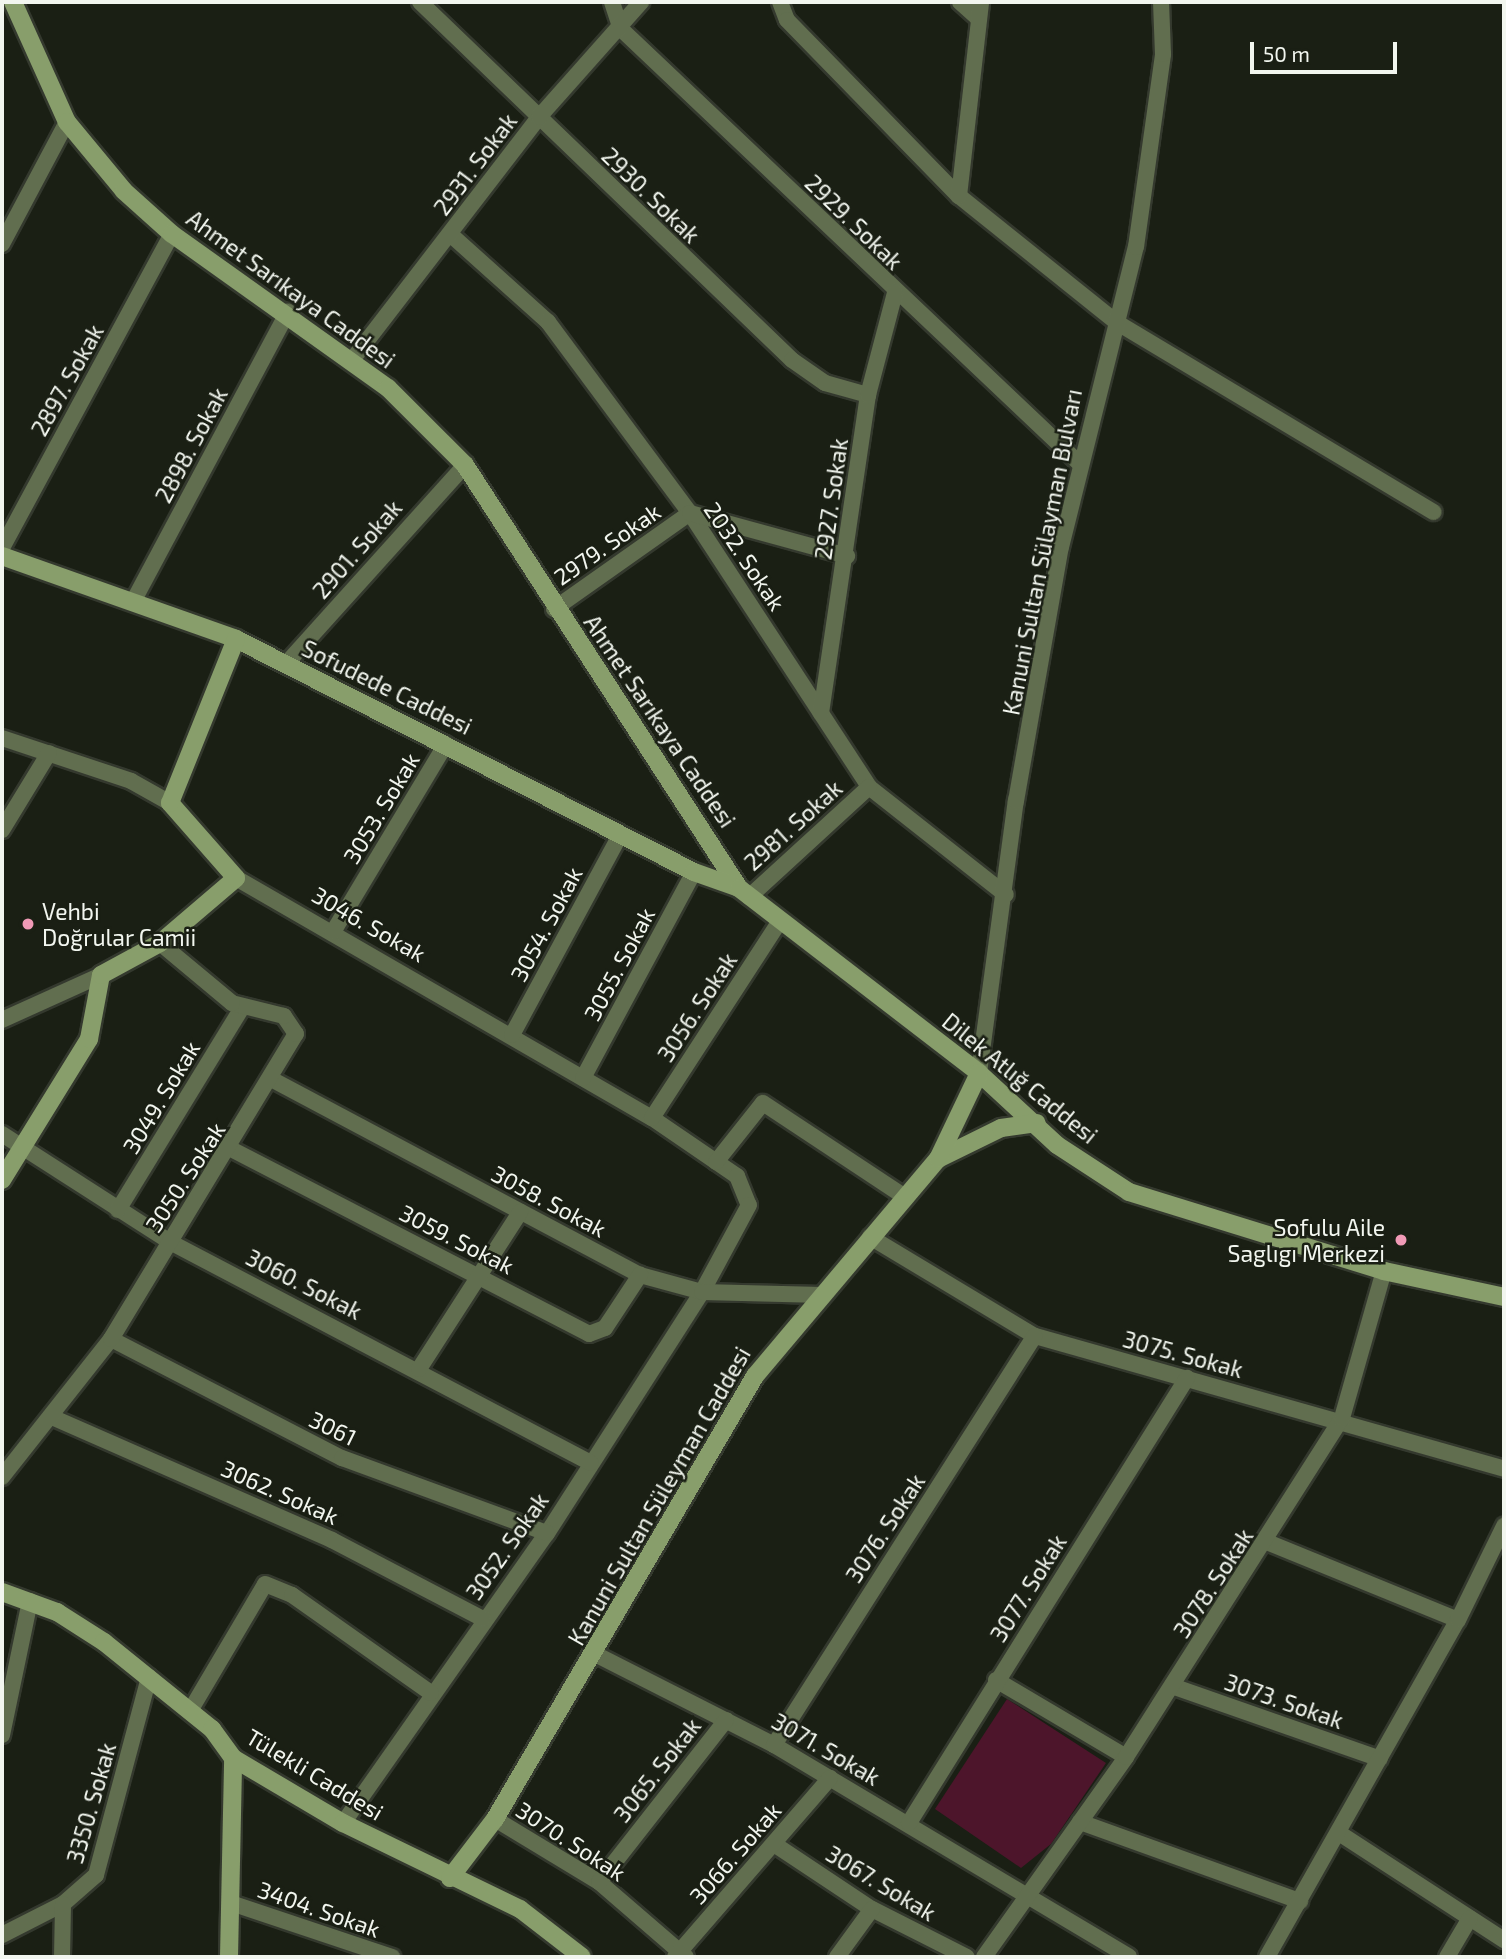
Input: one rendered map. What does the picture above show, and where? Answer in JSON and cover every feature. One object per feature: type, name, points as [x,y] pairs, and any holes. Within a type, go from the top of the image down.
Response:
[{"type":"main road","name":"Ahmet Sarıkaya Caddesi","points":[[13,2],[67,122],[110,177],[172,234],[288,312],[352,360],[465,465],[554,609],[697,816],[744,893]]},
{"type":"main road","name":"Sofudede Caddesi","points":[[2,556],[134,600],[236,639],[620,835],[694,872],[744,893]]},
{"type":"main road","points":[[170,803],[236,639]]},
{"type":"main road","name":"3046. Sokak","points":[[170,803],[236,878]]},
{"type":"main road","points":[[2,1180],[20,1146],[89,1040],[101,975],[160,943],[236,878]]},
{"type":"main road","name":"Dilek Atlığ Caddesi","points":[[744,893],[979,1073],[1037,1123],[1057,1145],[1129,1192],[1384,1271],[1504,1297]]},
{"type":"main road","points":[[938,1159],[979,1073]]},
{"type":"main road","points":[[938,1159],[1001,1128],[1037,1123]]},
{"type":"main road","name":"Kanuni Sultan Süleyman Caddesi","points":[[450,1878],[495,1819],[595,1654],[755,1377],[938,1159]]},
{"type":"main road","name":"Tülekli Caddesi","points":[[2,1592],[30,1601],[79,1624],[190,1711],[233,1758],[344,1823],[450,1878],[520,1909],[582,1957]]},
{"type":"main road","points":[[229,1957],[233,1758]]},
{"type":"street","name":"2930. Sokak","points":[[420,2],[792,360],[825,383],[868,395]]},
{"type":"street","name":"2929. Sokak","points":[[612,2],[621,29],[895,293],[1079,463]]},
{"type":"street","name":"2931. Sokak","points":[[352,360],[539,117],[621,29],[641,2]]},
{"type":"street","points":[[780,2],[787,20],[958,196],[1116,322],[1433,512]]},
{"type":"street","points":[[958,196],[980,10],[960,2]]},
{"type":"street","name":"Kanuni Sultan Sülayman Bulvarı","points":[[979,1073],[1006,895],[1016,801],[1079,463],[1136,247],[1163,54],[1161,2]]},
{"type":"street","points":[[2,244],[67,122]]},
{"type":"street","name":"2897. Sokak","points":[[2,548],[172,234]]},
{"type":"street","name":"2032. Sokak","points":[[450,234],[548,322],[690,513],[869,787],[1006,895]]},
{"type":"street","name":"2927. Sokak","points":[[821,713],[847,556],[868,395],[895,293]]},
{"type":"street","name":"2898. Sokak","points":[[134,600],[288,312]]},
{"type":"street","name":"2901. Sokak","points":[[286,664],[465,465]]},
{"type":"street","name":"2979. Sokak","points":[[554,609],[690,513],[847,556]]},
{"type":"street","name":"3046. Sokak","points":[[2,738],[131,781],[170,803]]},
{"type":"street","name":"3053. Sokak","points":[[333,932],[446,744]]},
{"type":"street","points":[[2,830],[49,753]]},
{"type":"street","name":"2981. Sokak","points":[[744,893],[869,787]]},
{"type":"street","name":"3054. Sokak","points":[[512,1035],[620,835]]},
{"type":"street","name":"3055. Sokak","points":[[583,1078],[694,872]]},
{"type":"street","name":"3046. Sokak","points":[[236,878],[652,1118],[737,1176],[749,1205],[702,1292]]},
{"type":"street","name":"3056. Sokak","points":[[652,1118],[780,920]]},
{"type":"street","name":"3050. Sokak","points":[[2,1477],[54,1418],[111,1339],[274,1080],[296,1025],[277,1013],[242,1007],[160,943]]},
{"type":"street","points":[[2,1020],[101,975]]},
{"type":"street","name":"3049. Sokak","points":[[118,1210],[242,1007]]},
{"type":"street","name":"3058. Sokak","points":[[274,1080],[640,1275],[702,1292],[822,1295]]},
{"type":"street","points":[[716,1162],[763,1103],[905,1197]]},
{"type":"street","name":"3060. Sokak","points":[[2,1135],[170,1242],[419,1368],[591,1463]]},
{"type":"street","name":"3059. Sokak","points":[[231,1149],[589,1334],[605,1328],[640,1275]]},
{"type":"street","points":[[419,1368],[520,1212]]},
{"type":"street","name":"3075. Sokak","points":[[870,1237],[1035,1336],[1342,1418],[1504,1469]]},
{"type":"street","name":"3078. Sokak","points":[[984,1957],[1126,1757],[1267,1542],[1342,1418],[1384,1271]]},
{"type":"street","name":"3052. Sokak","points":[[344,1823],[431,1693],[547,1533],[702,1292]]},
{"type":"street","name":"3076. Sokak","points":[[774,1745],[1035,1336]]},
{"type":"street","name":"3061","points":[[111,1339],[342,1458],[547,1533]]},
{"type":"street","name":"3077. Sokak","points":[[909,1823],[1187,1378]]},
{"type":"street","name":"3062. Sokak","points":[[54,1418],[332,1540],[483,1619]]},
{"type":"street","points":[[1267,1957],[1458,1620],[1504,1526]]},
{"type":"street","points":[[1267,1542],[1458,1620]]},
{"type":"street","points":[[190,1711],[265,1584],[292,1595],[431,1693]]},
{"type":"street","points":[[2,1735],[30,1601]]},
{"type":"street","name":"3071. Sokak","points":[[595,1654],[774,1745],[909,1823],[1129,1957]]},
{"type":"street","name":"3350. Sokak","points":[[2,1935],[64,1904],[96,1875],[104,1858],[149,1677]]},
{"type":"street","points":[[996,1680],[1126,1757]]},
{"type":"street","name":"3073. Sokak","points":[[1172,1686],[1380,1759]]},
{"type":"street","name":"3065. Sokak","points":[[599,1882],[726,1720]]},
{"type":"street","name":"3066. Sokak","points":[[680,1955],[830,1779]]},
{"type":"street","name":"3070. Sokak","points":[[495,1819],[599,1882],[680,1955]]},
{"type":"street","points":[[1080,1822],[1300,1901]]},
{"type":"street","points":[[1339,1833],[1504,1940]]},
{"type":"street","name":"3067. Sokak","points":[[774,1844],[872,1909],[967,1957]]},
{"type":"street","name":"3404. Sokak","points":[[231,1903],[392,1957]]},
{"type":"street","points":[[62,1957],[64,1904]]},
{"type":"street","points":[[837,1957],[872,1909]]},
{"type":"street","points":[[1447,1957],[1470,1918]]},
{"type":"shaded area","points":[[1007,1699],[1106,1763],[1051,1844],[1021,1868],[935,1809]]},
{"type":"place","name":"Vehbi Doğrular Camii","points":[[28,924]]},
{"type":"place","name":"Sofulu Aile Saglıgı Merkezi","points":[[1401,1240]]}]
